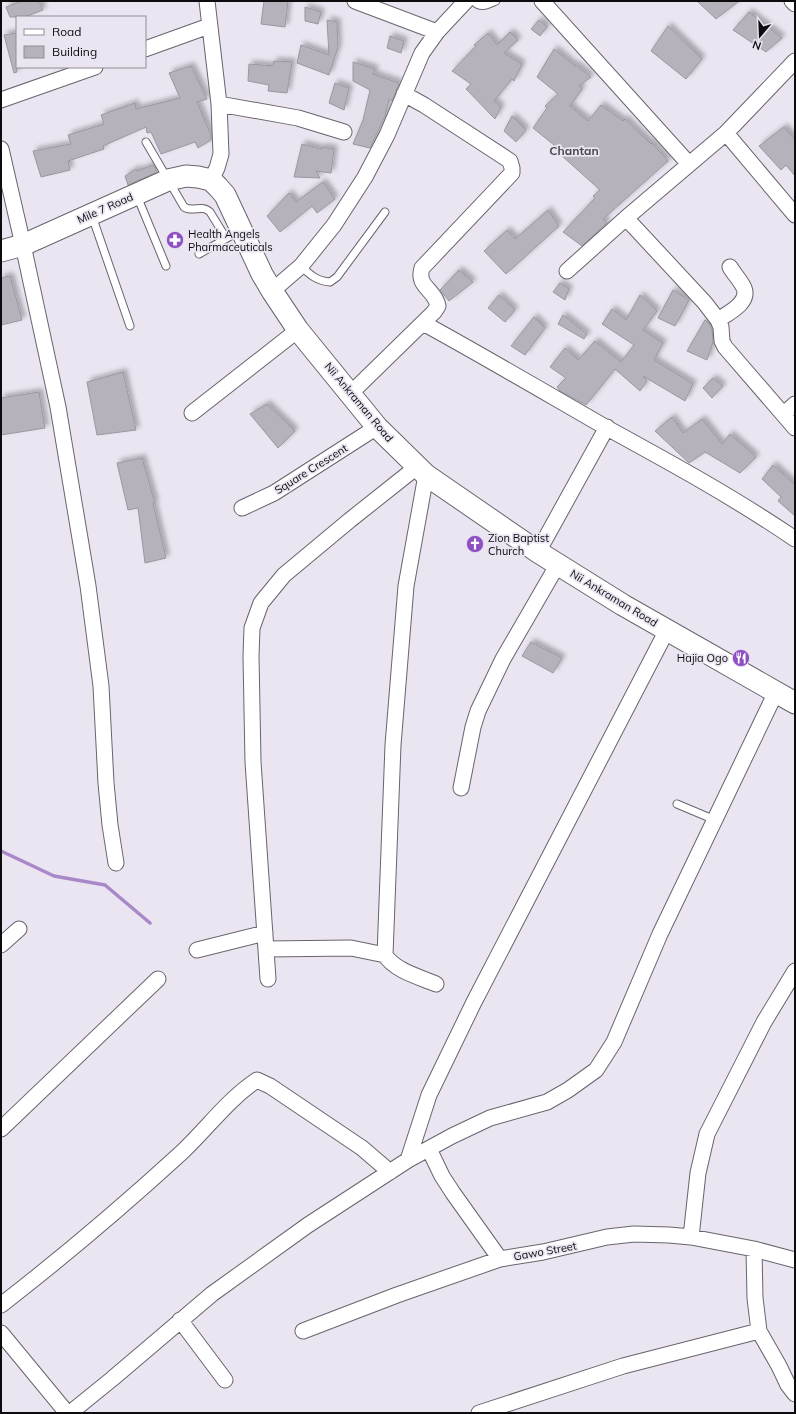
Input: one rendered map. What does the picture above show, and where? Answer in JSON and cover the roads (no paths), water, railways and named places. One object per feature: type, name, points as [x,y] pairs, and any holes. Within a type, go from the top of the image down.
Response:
[{"type":"street","points":[[207,1],[219,104],[221,154],[217,168],[211,180]]},
{"type":"street","points":[[355,1],[437,32]]},
{"type":"street","points":[[272,291],[301,266],[334,225],[365,177],[387,136],[422,53],[437,32],[466,1]]},
{"type":"street","points":[[542,1],[689,164]]},
{"type":"street","points":[[792,1],[795,4]]},
{"type":"street","points":[[146,49],[209,26]]},
{"type":"street","points":[[567,271],[626,218],[726,133],[795,61]]},
{"type":"street","points":[[1,100],[92,68]]},
{"type":"street","points":[[351,393],[434,312],[438,306],[437,299],[422,282],[420,275],[422,268],[512,173],[510,161],[424,105],[404,94]]},
{"type":"street","points":[[219,104],[298,118],[344,132]]},
{"type":"street","points":[[726,133],[795,215]]},
{"type":"street","points":[[1,150],[58,407],[88,586],[101,686],[106,783],[110,825],[116,863]]},
{"type":"street","name":"Mile 7 Road","points":[[1,251],[23,244],[168,180],[186,176],[211,180]]},
{"type":"street","name":"Nii Ankraman Road","points":[[211,180],[224,195],[233,234],[298,330],[378,427],[422,470],[538,552],[623,605],[795,703]]},
{"type":"street","points":[[626,218],[705,303],[718,320],[721,327],[722,341],[725,347],[789,409],[795,428]]},
{"type":"street","points":[[718,320],[741,304],[745,295],[744,288],[730,267]]},
{"type":"street","points":[[423,323],[662,457],[766,519],[795,539]]},
{"type":"street","points":[[192,414],[298,330]]},
{"type":"street","name":"Square Crescent","points":[[242,508],[274,493],[378,427]]},
{"type":"street","points":[[538,552],[607,427]]},
{"type":"street","points":[[268,979],[253,762],[252,628],[261,603],[284,575],[350,520],[422,470]]},
{"type":"street","points":[[422,470],[406,586],[393,745],[385,955],[388,961],[399,968],[436,984]]},
{"type":"street","points":[[460,788],[478,710],[502,659],[558,564]]},
{"type":"street","points":[[408,1160],[429,1095],[474,1002],[666,630]]},
{"type":"street","points":[[1,1333],[68,1413],[112,1379],[212,1294],[308,1225],[408,1160],[452,1136],[490,1118],[546,1102],[568,1090],[596,1070],[614,1042],[660,934],[776,692]]},
{"type":"street","points":[[1,945],[19,928]]},
{"type":"street","points":[[197,950],[264,933]]},
{"type":"street","points":[[266,949],[351,948],[385,955]]},
{"type":"street","points":[[691,1237],[698,1173],[708,1134],[764,1022],[795,971]]},
{"type":"street","points":[[1,1129],[158,979]]},
{"type":"street","points":[[1,1305],[84,1239],[132,1197],[184,1150],[232,1100],[257,1080],[270,1086],[362,1148],[390,1172]]},
{"type":"street","points":[[429,1149],[446,1182],[500,1259]]},
{"type":"street","name":"Gawo Street","points":[[303,1331],[397,1295],[500,1259],[543,1252],[607,1237],[634,1234],[669,1234],[754,1249],[795,1260]]},
{"type":"street","points":[[754,1249],[755,1298],[759,1331],[788,1385],[795,1394]]},
{"type":"street","points":[[180,1320],[225,1380]]},
{"type":"street","points":[[479,1413],[623,1366],[759,1331]]},
{"type":"lane","points":[[473,1],[478,5],[484,6],[496,1]]},
{"type":"lane","points":[[146,142],[184,207],[187,209],[203,208],[210,212],[233,234],[199,254]]},
{"type":"lane","points":[[136,194],[166,266]]},
{"type":"lane","points":[[301,266],[314,278],[322,282],[330,282],[337,277],[384,212]]},
{"type":"lane","points":[[91,214],[130,326]]},
{"type":"lane","points":[[677,804],[715,820]]},
{"type":"waterway","points":[[1,851],[54,876],[105,885],[150,923]]},
{"type":"place","name":"Health Angels Pharmaceuticals","points":[[175,240]]},
{"type":"place","name":"Zion Baptist Church","points":[[475,544]]},
{"type":"place","name":"Hajia Ogo","points":[[741,658]]},
{"type":"district","name":"Chantan","points":[[574,150]]}]
